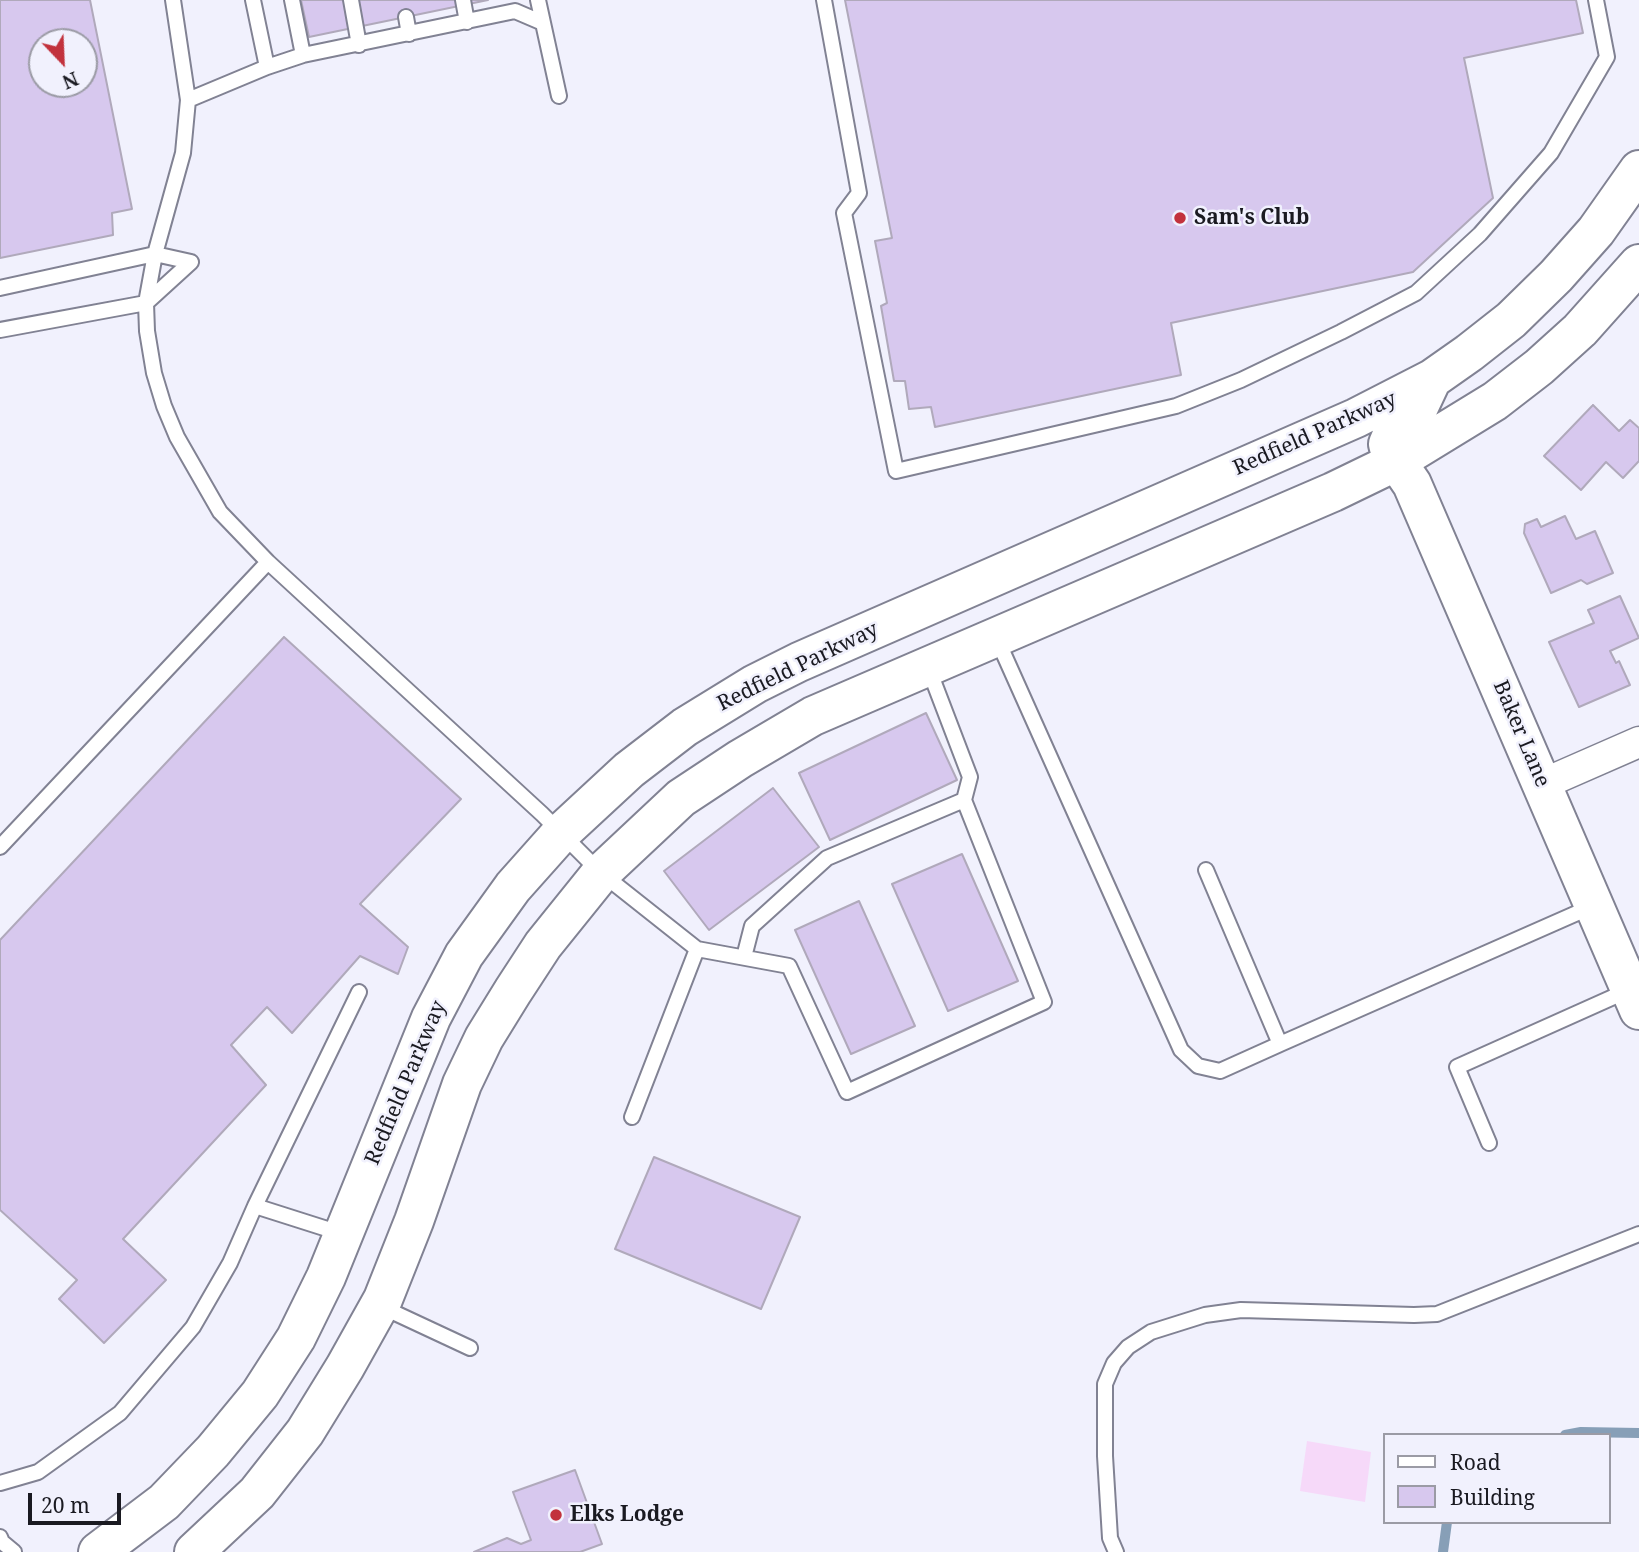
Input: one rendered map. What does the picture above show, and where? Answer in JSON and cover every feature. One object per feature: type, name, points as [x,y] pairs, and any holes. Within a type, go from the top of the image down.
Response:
[{"type":"street","name":"Redfield Parkway","points":[[98,1552],[164,1502],[214,1451],[260,1394],[296,1338],[326,1277],[431,1017],[464,955],[513,887],[562,832],[629,770],[684,727],[755,684],[1356,418],[1432,379],[1511,320],[1556,276],[1596,232],[1639,170]]},
{"type":"street","points":[[194,1552],[257,1493],[305,1432],[379,1305],[410,1231],[462,1084],[484,1038],[543,945],[601,873],[681,798],[813,716],[1333,492],[1397,461],[1484,408],[1539,367],[1580,330],[1639,264]]},
{"type":"street","points":[[1397,461],[1388,444],[1391,437],[1416,413],[1432,379]]},
{"type":"street","name":"Baker Lane","points":[[1397,461],[1412,484],[1635,1000]]},
{"type":"street","points":[[1543,784],[1639,742]]},
{"type":"lane","points":[[173,0],[188,100],[183,153],[155,254],[146,303],[147,331],[153,373],[177,437],[220,512],[268,562],[562,832],[601,873],[697,949],[789,966],[847,1092],[1044,1002],[964,800],[970,777],[928,667]]},
{"type":"lane","points":[[253,0],[267,67]]},
{"type":"lane","points":[[292,0],[303,55]]},
{"type":"lane","points":[[351,0],[359,45]]},
{"type":"lane","points":[[463,0],[467,22]]},
{"type":"lane","points":[[538,0],[559,96]]},
{"type":"lane","points":[[824,0],[859,193],[844,213],[896,471],[1176,406],[1253,374],[1416,293],[1480,234],[1558,142],[1607,57],[1596,0]]},
{"type":"lane","points":[[188,100],[303,55],[467,22],[513,6],[543,23]]},
{"type":"lane","points":[[406,17],[409,34]]},
{"type":"lane","points":[[0,288],[155,254],[191,262],[146,303],[0,330]]},
{"type":"lane","points":[[0,847],[268,562]]},
{"type":"lane","points":[[996,638],[1181,1050],[1198,1066],[1220,1071],[1595,906]]},
{"type":"lane","points":[[744,957],[752,926],[827,858],[964,800]]},
{"type":"lane","points":[[1206,870],[1280,1044]]},
{"type":"lane","points":[[632,1117],[697,949]]},
{"type":"lane","points":[[0,1483],[38,1472],[120,1413],[193,1327],[230,1263],[359,992]]},
{"type":"lane","points":[[1489,1143],[1457,1067],[1635,1000]]},
{"type":"lane","points":[[255,1206],[344,1234]]},
{"type":"lane","points":[[1115,1552],[1110,1538],[1108,1510],[1105,1384],[1114,1363],[1128,1347],[1152,1332],[1205,1315],[1241,1310],[1437,1314],[1639,1234]]},
{"type":"lane","points":[[379,1305],[470,1348]]},
{"type":"lane","points":[[0,1537],[14,1552]]},
{"type":"shaded area","points":[[1307,1441],[1371,1452],[1365,1502],[1300,1491]]},
{"type":"building","points":[[0,0],[90,0],[96,28],[28,28],[28,98],[98,98],[98,40],[132,209],[112,213],[113,235],[0,258]]},
{"type":"building","points":[[301,0],[488,0],[309,37]]},
{"type":"building","name":"Sam's Club","points":[[845,0],[1576,0],[1583,33],[1464,58],[1493,198],[1413,272],[1171,323],[1181,375],[935,427],[931,407],[909,409],[905,381],[894,381],[881,306],[887,303],[875,241],[892,238]]},
{"type":"building","points":[[1593,405],[1619,431],[1630,420],[1639,428],[1639,461],[1623,478],[1606,462],[1581,490],[1544,456]]},
{"type":"building","points":[[1565,516],[1576,539],[1595,531],[1613,573],[1587,584],[1581,580],[1551,593],[1524,533],[1525,524],[1537,519],[1541,527]]},
{"type":"building","points":[[1620,596],[1639,638],[1610,651],[1616,663],[1619,661],[1630,685],[1579,707],[1549,642],[1594,623],[1588,610]]},
{"type":"building","points":[[284,637],[461,799],[360,904],[408,947],[398,974],[360,956],[292,1033],[267,1007],[231,1045],[266,1085],[123,1239],[166,1280],[104,1343],[59,1299],[77,1280],[0,1210],[0,940]]},
{"type":"building","points":[[926,713],[957,780],[830,840],[799,773]]},
{"type":"building","points":[[773,788],[819,847],[709,930],[664,871]]},
{"type":"building","points":[[962,854],[1018,981],[948,1011],[892,884]]},
{"type":"building","points":[[859,901],[915,1026],[851,1054],[795,930]]},
{"type":"building","points":[[654,1157],[800,1217],[761,1309],[615,1249]]},
{"type":"building","name":"Elks Lodge","points":[[575,1470],[602,1544],[580,1552],[474,1552],[507,1538],[521,1544],[531,1540],[513,1492]]},
{"type":"waterway","points":[[1576,1433],[1639,1433]]},
{"type":"waterway","points":[[1443,1552],[1447,1524]]},
{"type":"place","name":"Sam's Club","points":[[1180,218]]},
{"type":"place","name":"Elks Lodge","points":[[556,1515]]}]
